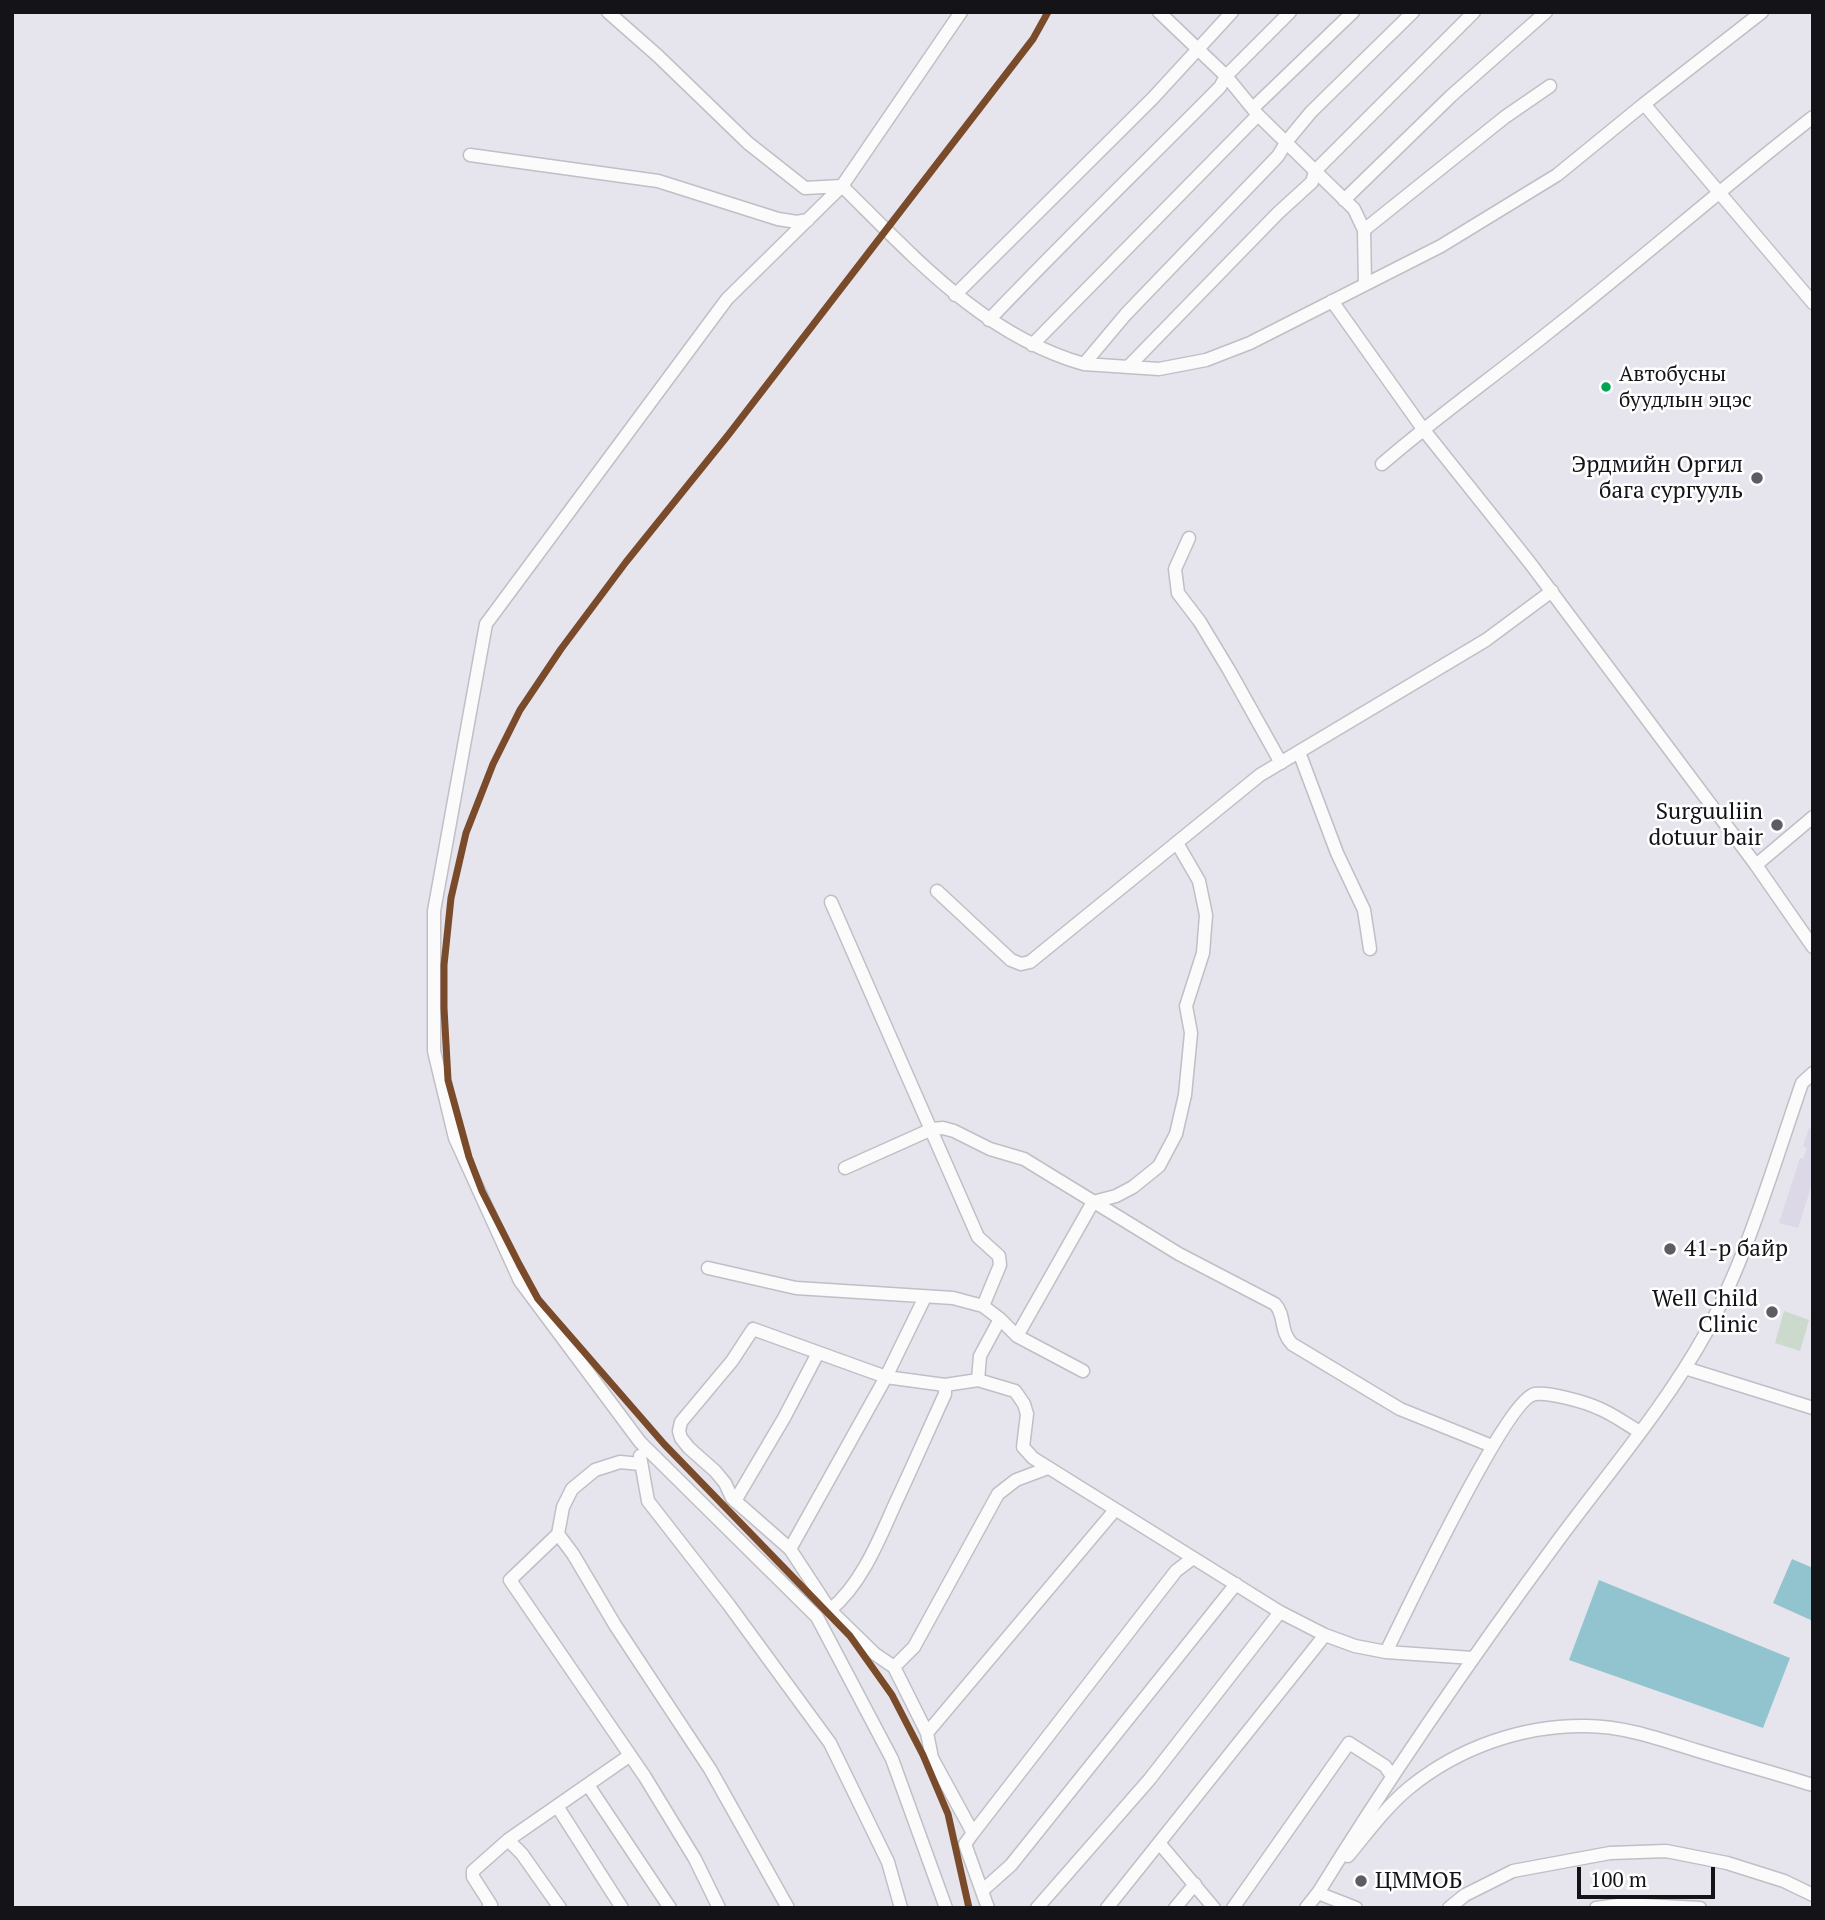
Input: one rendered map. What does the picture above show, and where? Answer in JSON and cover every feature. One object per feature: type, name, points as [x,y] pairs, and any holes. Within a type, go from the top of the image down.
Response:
[{"type":"street","points":[[608,12],[748,143],[805,188],[842,186],[955,295],[989,320],[1032,345],[1084,364],[1159,369],[1206,360],[1250,343],[1441,246],[1557,175],[1762,12]]},
{"type":"street","points":[[946,1908],[892,1759],[817,1617],[640,1442],[520,1281],[455,1138],[434,1051],[434,911],[486,624],[727,299],[842,186],[961,12]]},
{"type":"street","points":[[955,295],[1153,98],[1232,12]]},
{"type":"street","points":[[989,320],[1220,87],[1226,76],[1290,12]]},
{"type":"street","points":[[1032,345],[1353,12]]},
{"type":"street","points":[[1084,364],[1126,314],[1278,156],[1286,141],[1311,112],[1413,12]]},
{"type":"street","points":[[1129,366],[1312,182],[1315,171],[1474,12]]},
{"type":"street","points":[[1344,200],[1451,96],[1546,12]]},
{"type":"street","points":[[1163,14],[1226,76],[1255,112],[1354,209],[1364,230],[1365,285]]},
{"type":"street","points":[[1364,230],[1505,117],[1550,86]]},
{"type":"street","points":[[1644,104],[1813,303]]},
{"type":"street","points":[[1382,464],[1813,117]]},
{"type":"street","points":[[470,155],[658,181],[778,219],[797,222],[808,220]]},
{"type":"street","points":[[1332,301],[1423,429],[1552,591],[1756,865],[1813,947]]},
{"type":"street","points":[[1189,538],[1175,569],[1178,593],[1215,646],[1280,763]]},
{"type":"street","points":[[937,891],[1011,960],[1021,964],[1030,962],[1260,775],[1486,640],[1552,591]]},
{"type":"street","points":[[1299,752],[1338,853],[1364,910],[1370,949]]},
{"type":"street","points":[[1756,865],[1813,817]]},
{"type":"street","points":[[1017,1336],[1093,1202],[1116,1196],[1133,1187],[1159,1166],[1177,1134],[1185,1095],[1191,1033],[1186,1006],[1203,953],[1206,915],[1199,881],[1177,843]]},
{"type":"street","points":[[831,902],[978,1237],[999,1256],[1000,1265],[982,1306]]},
{"type":"street","points":[[1318,1893],[1392,1776],[1473,1658],[1685,1368],[1719,1306],[1813,1073]]},
{"type":"street","points":[[845,1168],[932,1129],[943,1128],[990,1149],[1024,1159],[1179,1254],[1275,1304],[1280,1310],[1285,1337],[1292,1344],[1400,1409],[1492,1446]]},
{"type":"street","points":[[708,1268],[796,1288],[953,1298],[982,1306],[1017,1336],[1083,1371]]},
{"type":"street","points":[[790,1549],[886,1377],[925,1297]]},
{"type":"street","points":[[978,1380],[980,1356],[1000,1319]]},
{"type":"street","points":[[974,1833],[932,1758],[927,1733],[894,1667],[875,1654],[830,1610],[790,1549],[735,1501],[715,1471],[681,1438],[681,1422],[732,1362],[753,1329],[886,1377],[945,1385],[978,1380],[1014,1391],[1024,1404],[1027,1424],[1023,1447],[1033,1458],[1280,1612],[1325,1635],[1355,1646],[1386,1652],[1473,1658]]},
{"type":"street","points":[[735,1501],[784,1418],[818,1353]]},
{"type":"street","points":[[1685,1368],[1813,1408]]},
{"type":"street","points":[[830,1610],[860,1573],[883,1531],[945,1394],[945,1385]]},
{"type":"street","points":[[1386,1652],[1492,1446],[1526,1398],[1535,1394],[1549,1395],[1598,1408],[1640,1432]]},
{"type":"street","points":[[640,1442],[640,1464],[648,1501],[729,1605],[830,1743],[888,1862],[901,1908]]},
{"type":"street","points":[[640,1464],[620,1462],[595,1470],[572,1489],[563,1507],[558,1534],[510,1580],[645,1777],[695,1859],[719,1908]]},
{"type":"street","points":[[894,1667],[914,1647],[998,1494],[1016,1480],[1048,1468]]},
{"type":"street","points":[[927,1733],[1115,1510]]},
{"type":"street","points":[[558,1534],[710,1769],[788,1908]]},
{"type":"street","points":[[988,1908],[965,1844],[1176,1571],[1193,1558]]},
{"type":"street","points":[[983,1890],[1011,1865],[1236,1584]]},
{"type":"street","points":[[1037,1908],[1149,1780],[1280,1612]]},
{"type":"street","points":[[1107,1908],[1325,1635]]},
{"type":"street","points":[[1306,1908],[1407,1789],[1441,1765],[1475,1748],[1512,1735],[1548,1728],[1588,1726],[1630,1732],[1813,1785]]},
{"type":"street","points":[[1233,1908],[1349,1743],[1385,1766],[1392,1776]]},
{"type":"street","points":[[491,1907],[473,1877],[473,1871],[508,1840],[629,1756]]},
{"type":"street","points":[[588,1784],[670,1908]]},
{"type":"street","points":[[557,1806],[622,1908]]},
{"type":"street","points":[[508,1840],[522,1854],[560,1908]]},
{"type":"street","points":[[1160,1844],[1214,1908]]},
{"type":"street","points":[[1449,1908],[1465,1895],[1513,1871],[1610,1853],[1666,1852],[1727,1863],[1784,1881],[1813,1895]]},
{"type":"street","points":[[1175,1908],[1195,1884]]},
{"type":"street","points":[[1318,1893],[1356,1908]]},
{"type":"street","points":[[1596,1908],[1625,1904],[1700,1908]]},
{"type":"shaded area","points":[[1809,1128],[1813,1129],[1813,1181],[1798,1228],[1779,1223],[1800,1158],[1803,1159],[1807,1148],[1803,1146]]},
{"type":"green space","points":[[1784,1311],[1809,1320],[1800,1351],[1775,1343]]},
{"type":"water","points":[[1792,1559],[1813,1568],[1813,1621],[1773,1603]]},
{"type":"water","points":[[1599,1580],[1790,1658],[1763,1728],[1569,1660]]},
{"type":"transit line","points":[[969,1908],[948,1814],[923,1755],[892,1695],[850,1636],[664,1444],[538,1299],[482,1191],[469,1157],[448,1080],[444,965],[451,898],[466,833],[493,764],[520,710],[561,649],[626,562],[729,434],[1033,39],[1048,12]]},
{"type":"place","name":"Автобусны буудлын эцэс","points":[[1606,387]]},
{"type":"place","name":"Эрдмийн Оргил бага сургууль","points":[[1757,478]]},
{"type":"place","name":"Surguuliin dotuur bair","points":[[1777,825]]},
{"type":"place","name":"41-р байр","points":[[1670,1249]]},
{"type":"place","name":"Well Child Clinic","points":[[1772,1312]]},
{"type":"place","name":"ЦММОБ","points":[[1361,1881]]}]
